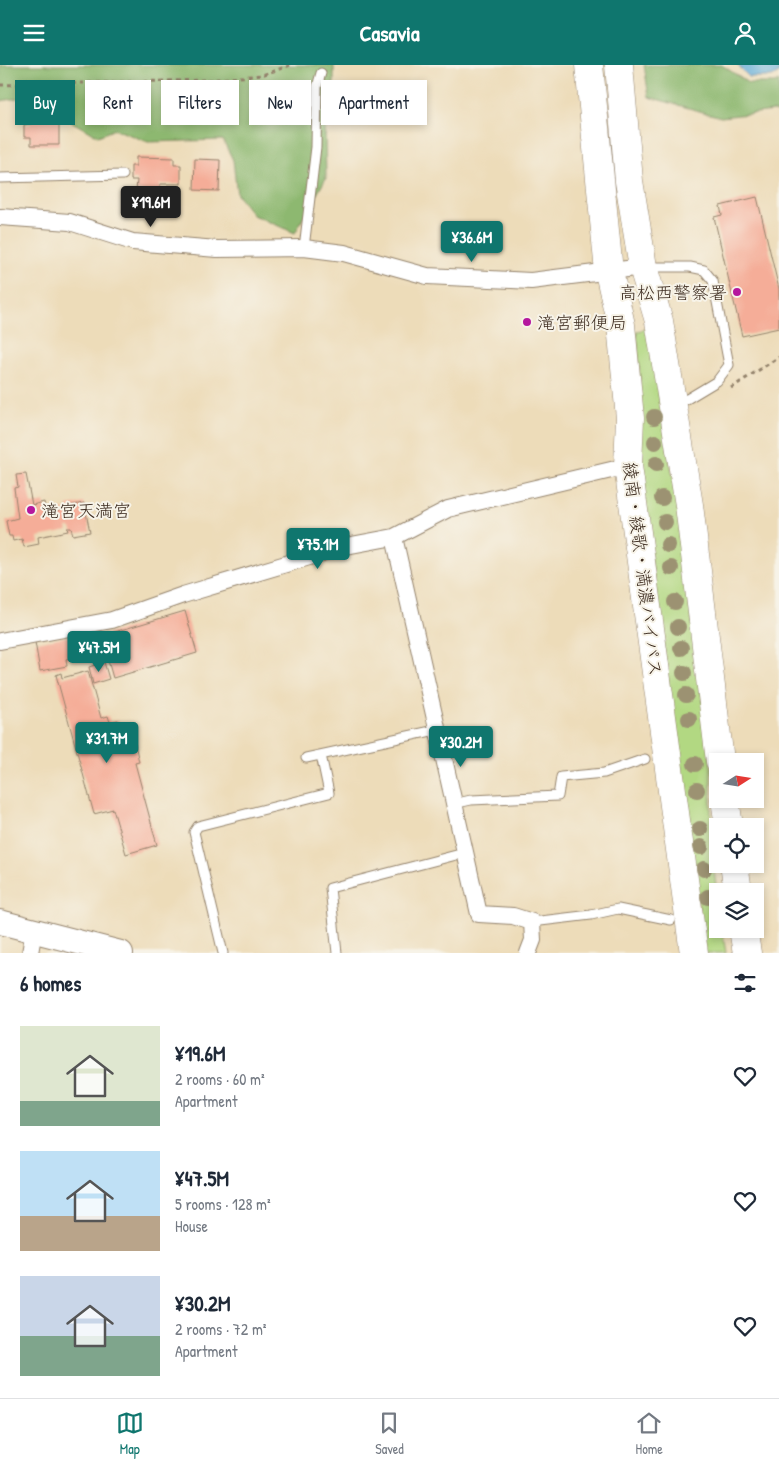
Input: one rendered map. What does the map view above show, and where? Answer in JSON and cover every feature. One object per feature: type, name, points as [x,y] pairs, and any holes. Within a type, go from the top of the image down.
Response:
[{"type":"highway","name":"綾南・綾歌・満濃バイパス","points":[[590,65],[609,272],[621,325],[630,409],[628,466],[694,953]]},
{"type":"highway","points":[[619,65],[629,181],[643,267],[659,321],[693,532],[719,753]]},
{"type":"highway","points":[[744,938],[747,953]]},
{"type":"main road","points":[[0,922],[32,942],[121,953]]},
{"type":"street","points":[[0,217],[70,222],[133,242],[217,249],[304,248],[344,253],[427,277],[530,281],[643,267]]},
{"type":"street","points":[[0,641],[112,620],[183,595],[346,545],[394,537],[448,509],[628,466]]},
{"type":"street","points":[[394,537],[436,731],[479,915],[513,916],[532,922],[533,940],[528,953]]},
{"type":"lane","points":[[304,248],[316,147],[317,87],[321,73]]},
{"type":"lane","points":[[0,178],[123,175]]},
{"type":"lane","points":[[643,267],[690,267],[704,270],[713,281],[729,365],[712,385],[673,407]]},
{"type":"lane","points":[[306,758],[436,731]]},
{"type":"lane","points":[[223,953],[194,832],[198,826],[329,793],[321,755]]},
{"type":"lane","points":[[453,804],[471,800],[558,796],[561,777],[604,773],[645,759]]},
{"type":"lane","points":[[337,953],[330,888],[464,853]]},
{"type":"lane","points":[[532,922],[591,915],[618,909],[671,920]]},
{"type":"path","points":[[0,85],[208,80],[262,75],[291,65]]},
{"type":"path","points":[[723,393],[779,357]]},
{"type":"green space","points":[[0,65],[334,65],[334,80],[321,80],[321,125],[326,125],[326,178],[295,233],[253,215],[237,195],[233,160],[223,140],[148,142],[115,129],[98,136],[75,124],[75,80],[15,80],[15,98],[0,101]]},
{"type":"green space","points":[[644,65],[722,65],[748,83],[775,83],[779,81],[779,114],[774,111],[721,117],[649,97]]},
{"type":"green space","points":[[648,329],[678,508],[709,753],[709,808],[711,808],[711,818],[709,818],[709,873],[714,873],[716,883],[709,883],[709,938],[724,938],[726,953],[705,953],[635,441],[640,380],[637,331]]},
{"type":"water","points":[[737,65],[779,65],[779,73],[772,77],[749,77]]},
{"type":"building","points":[[24,125],[59,125],[59,145],[31,145],[31,137],[24,137]]},
{"type":"building","points":[[136,157],[174,158],[174,165],[181,165],[181,184],[160,184],[160,191],[136,191],[137,180],[131,180],[131,166],[136,166]]},
{"type":"building","points":[[195,159],[220,160],[219,191],[194,190]]},
{"type":"building","points":[[757,197],[779,289],[779,328],[742,336],[714,217],[722,215],[720,206]]},
{"type":"building","name":"滝宮天満宮","points":[[26,474],[32,505],[44,502],[46,512],[64,509],[65,513],[69,512],[68,506],[84,503],[90,532],[73,535],[71,528],[67,528],[68,531],[38,537],[39,544],[24,547],[22,539],[13,541],[12,536],[9,536],[6,521],[18,518],[14,488],[18,487],[16,475]]},
{"type":"building","points":[[185,611],[197,653],[113,678],[101,636]]},
{"type":"building","points":[[87,633],[91,655],[66,659],[67,666],[40,671],[35,642]]},
{"type":"building","points":[[104,662],[109,679],[93,684],[89,667]]},
{"type":"building","points":[[88,671],[101,718],[108,716],[110,722],[118,720],[121,732],[106,736],[110,751],[135,744],[139,762],[135,763],[157,845],[126,854],[113,809],[94,814],[56,675],[61,673],[62,678]]},
{"type":"place","name":"高松西警察署","points":[[737,292]]},
{"type":"place","name":"滝宮郵便局","points":[[527,322]]},
{"type":"place","name":"滝宮天満宮","points":[[31,510]]}]
